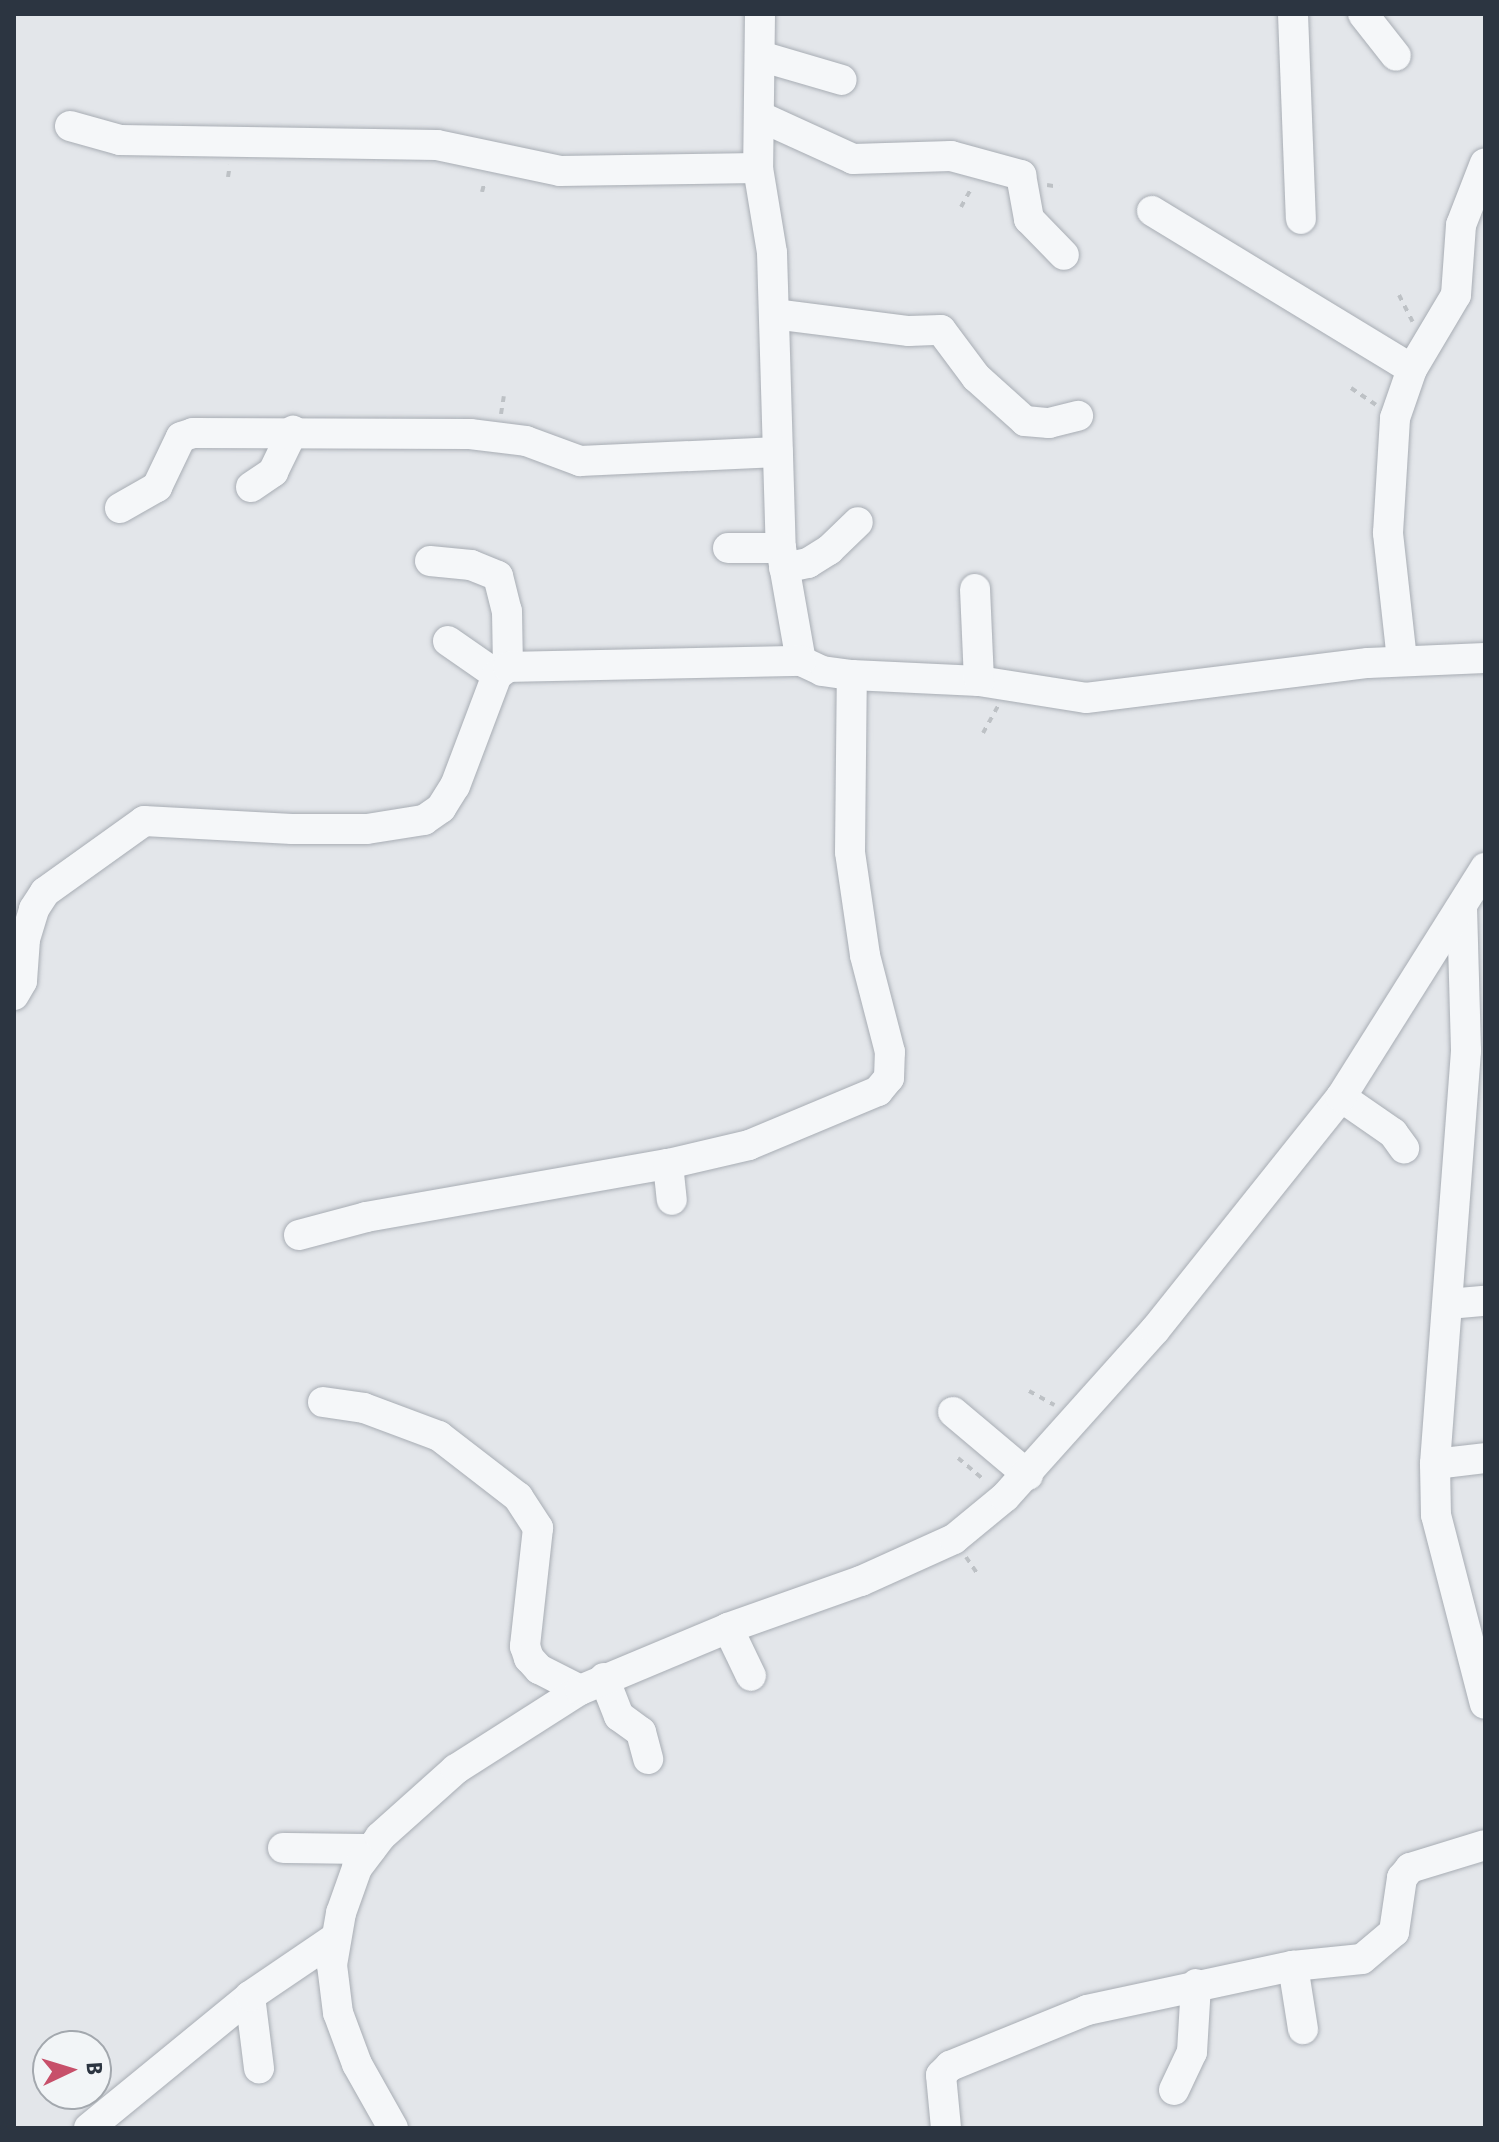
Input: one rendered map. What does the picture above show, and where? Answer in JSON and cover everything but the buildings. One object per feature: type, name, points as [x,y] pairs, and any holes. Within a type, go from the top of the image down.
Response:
[{"type":"street","points":[[760,14],[758,168],[772,253],[782,558],[801,661]]},
{"type":"street","points":[[1293,14],[1301,219]]},
{"type":"street","points":[[1363,14],[1396,56]]},
{"type":"street","points":[[760,56],[842,80]]},
{"type":"street","points":[[761,117],[853,159],[951,156],[1021,175],[1029,219],[1064,255]]},
{"type":"street","points":[[70,126],[120,140],[437,145],[560,171],[758,168]]},
{"type":"street","points":[[1402,660],[1388,533],[1395,418],[1412,369],[1456,295],[1461,225],[1485,163]]},
{"type":"street","points":[[1152,211],[1412,369]]},
{"type":"street","points":[[774,314],[909,331],[941,330],[976,377],[1025,421],[1078,416]]},
{"type":"street","points":[[120,508],[157,487],[181,437],[293,431],[498,436],[580,461],[778,452]]},
{"type":"street","points":[[251,487],[273,472],[293,431]]},
{"type":"street","points":[[728,548],[808,563],[829,550],[858,522]]},
{"type":"street","points":[[14,995],[22,981],[25,939],[34,909],[45,892],[144,821],[292,829],[381,828],[424,820],[441,808],[460,776],[503,671],[507,611],[498,576],[471,565],[430,561]]},
{"type":"street","points":[[975,589],[979,681]]},
{"type":"street","points":[[448,641],[503,671],[801,661],[822,671],[852,675],[979,681],[1086,698],[1402,660],[1485,658]]},
{"type":"street","points":[[299,1235],[366,1217],[668,1164],[749,1145],[878,1091],[889,1078],[890,1052],[865,955],[850,852],[852,675]]},
{"type":"street","points":[[393,2128],[357,2064],[338,2013],[334,1939],[357,1868],[371,1849],[456,1769],[592,1684],[728,1628],[861,1581],[941,1545],[1005,1497],[1028,1475],[1155,1330],[1341,1097],[1476,892]]},
{"type":"street","points":[[1476,892],[1435,1464],[1436,1515],[1485,1704]]},
{"type":"street","points":[[1341,1097],[1393,1133],[1404,1148]]},
{"type":"street","points":[[668,1164],[672,1200]]},
{"type":"street","points":[[1448,1304],[1485,1301]]},
{"type":"street","points":[[323,1402],[364,1408],[439,1436],[518,1497],[538,1528],[525,1646],[529,1658],[539,1669],[592,1684],[619,1716],[641,1732],[648,1759]]},
{"type":"street","points":[[953,1412],[1028,1475]]},
{"type":"street","points":[[1435,1464],[1485,1458]]},
{"type":"street","points":[[728,1628],[751,1676]]},
{"type":"street","points":[[946,2128],[941,2075],[950,2066],[1087,2010],[1196,1984],[1293,1966],[1362,1959],[1394,1932],[1402,1878],[1410,1868],[1485,1845]]},
{"type":"street","points":[[283,1848],[371,1849]]},
{"type":"street","points":[[89,2128],[250,1996],[334,1939]]},
{"type":"street","points":[[1293,1966],[1303,2029]]},
{"type":"street","points":[[1174,2090],[1192,2052],[1196,1984]]},
{"type":"street","points":[[250,1996],[259,2068]]},
{"type":"path","points":[[958,1458],[1005,1497]]}]
